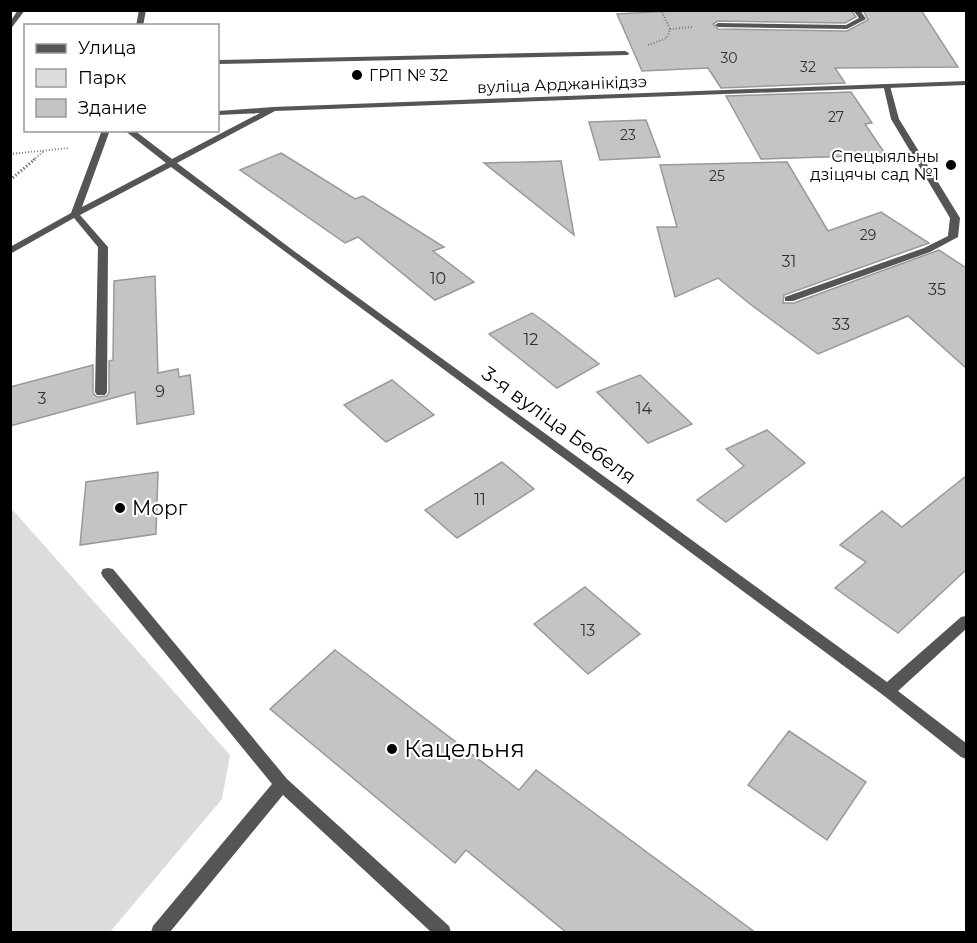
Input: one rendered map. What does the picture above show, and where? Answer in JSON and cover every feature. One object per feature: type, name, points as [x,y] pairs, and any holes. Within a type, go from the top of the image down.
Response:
[{"type":"street","points":[[10,27],[22,10]]},
{"type":"street","points":[[718,25],[848,27],[863,19],[856,10]]},
{"type":"street","points":[[219,62],[625,53]]},
{"type":"street","name":"вуліца Арджанікідзэ","points":[[10,251],[273,109],[966,83]]},
{"type":"street","points":[[789,299],[927,250],[953,237],[955,218],[895,119],[886,86]]},
{"type":"street","points":[[219,113],[273,109]]},
{"type":"street","points":[[100,392],[103,247],[75,214],[105,132]]},
{"type":"street","name":"3-я вуліца Бебеля","points":[[131,132],[291,253],[888,691],[966,752]]},
{"type":"street","points":[[108,573],[282,784],[443,933]]},
{"type":"street","points":[[888,691],[966,621]]},
{"type":"street","points":[[159,933],[282,784]]},
{"type":"path","points":[[625,53],[668,38],[670,29],[661,10]]},
{"type":"path","points":[[10,154],[100,145]]},
{"type":"path","points":[[10,180],[44,151]]},
{"type":"green space","points":[[10,507],[230,755],[222,799],[110,932],[11,932]]},
{"type":"building","points":[[689,10],[851,10],[856,17],[845,23],[718,21],[713,24],[718,29],[847,31],[868,20],[863,10],[921,10],[958,67],[835,68],[845,83],[721,88],[708,68],[642,71],[617,14]]},
{"type":"building","points":[[851,92],[872,123],[865,124],[886,155],[761,159],[726,96]]},
{"type":"building","points":[[646,120],[660,157],[600,160],[589,122]]},
{"type":"building","points":[[281,153],[355,199],[363,196],[444,247],[433,251],[474,282],[435,300],[358,237],[345,243],[240,170]]},
{"type":"building","points":[[561,161],[574,235],[484,163]]},
{"type":"building","points":[[787,162],[828,231],[881,212],[929,243],[784,295],[783,303],[794,303],[939,250],[966,268],[966,368],[908,316],[818,354],[718,278],[675,297],[657,227],[677,227],[660,165]]},
{"type":"building","points":[[155,276],[158,373],[178,369],[179,377],[190,375],[194,414],[137,424],[135,392],[10,426],[10,387],[93,365],[93,393],[97,397],[107,396],[109,361],[113,360],[114,281]]},
{"type":"building","points":[[532,313],[599,364],[557,388],[489,334]]},
{"type":"building","points":[[640,375],[692,424],[648,443],[597,392]]},
{"type":"building","points":[[392,380],[434,415],[386,442],[344,405]]},
{"type":"building","points":[[767,430],[805,463],[726,522],[697,500],[744,466],[726,449]]},
{"type":"building","points":[[502,462],[534,489],[457,538],[425,510]]},
{"type":"building","name":"Морг","points":[[158,472],[156,534],[80,545],[86,482]]},
{"type":"building","points":[[966,476],[966,570],[898,633],[835,588],[866,562],[840,545],[882,511],[902,527]]},
{"type":"building","points":[[585,587],[640,634],[588,674],[534,624]]},
{"type":"building","points":[[335,650],[519,790],[536,770],[756,933],[567,933],[466,850],[455,863],[270,709]]},
{"type":"building","points":[[789,731],[866,782],[827,840],[748,785]]},
{"type":"place","name":"ГРП № 32","points":[[357,75]]},
{"type":"place","name":"Спецыяльны дзіцячы сад №1","points":[[951,165]]},
{"type":"place","name":"Морг","points":[[120,508]]},
{"type":"place","name":"Кацельня","points":[[392,749]]}]
